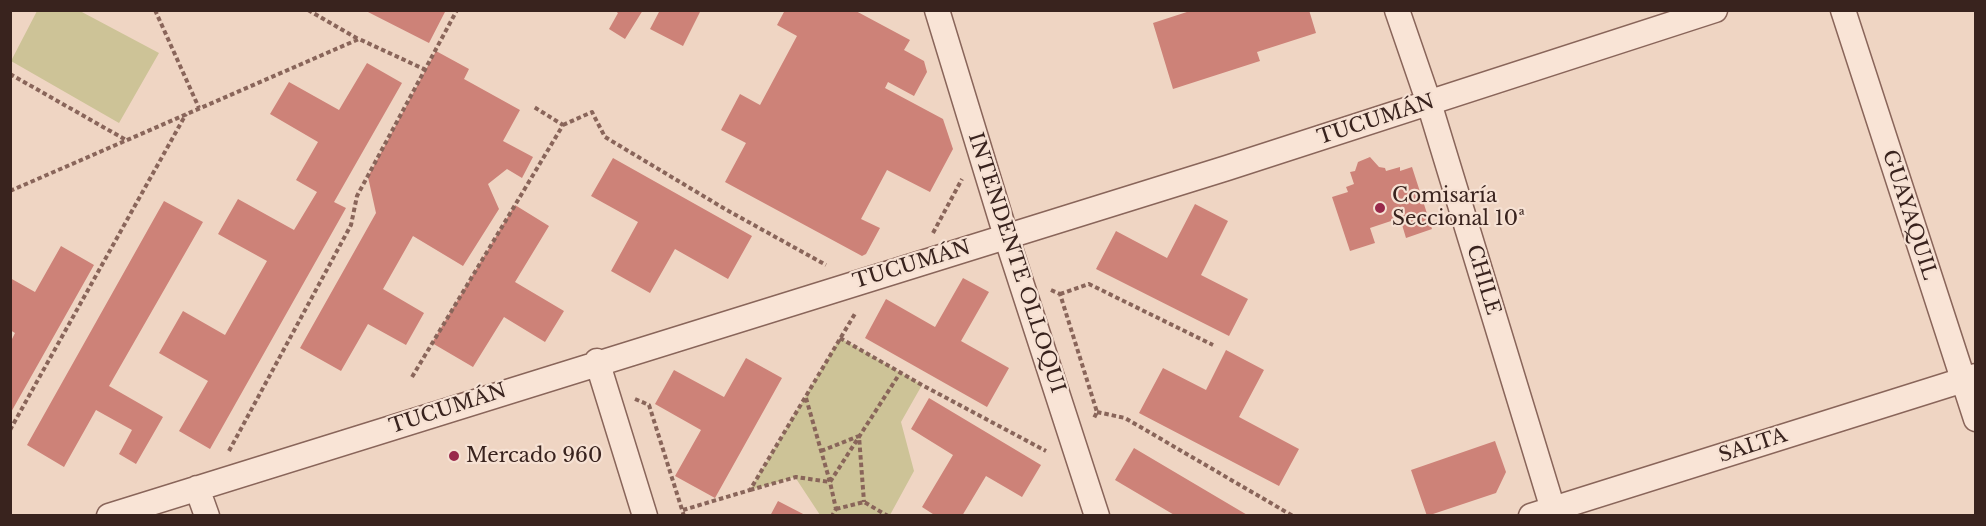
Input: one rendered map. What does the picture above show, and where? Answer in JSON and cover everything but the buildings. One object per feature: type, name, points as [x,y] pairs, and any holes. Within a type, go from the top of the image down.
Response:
[{"type":"street","name":"INTENDENTE OLLOQUI","points":[[937,10],[1006,236],[1097,516]]},
{"type":"street","name":"CHILE","points":[[1397,10],[1429,103],[1546,513]]},
{"type":"street","name":"TUCUMÁN","points":[[109,516],[1429,103],[1715,10]]},
{"type":"street","name":"GUAYAQUIL","points":[[1843,10],[1969,378],[1976,419]]},
{"type":"street","points":[[597,362],[645,516]]},
{"type":"street","name":"SALTA","points":[[1546,513],[1969,378]]},
{"type":"street","points":[[197,488],[207,516]]},
{"type":"path","points":[[155,10],[199,109]]},
{"type":"path","points":[[308,10],[359,39],[426,70]]},
{"type":"path","points":[[224,460],[351,225],[357,196],[457,10]]},
{"type":"path","points":[[10,191],[359,39]]},
{"type":"path","points":[[10,74],[126,140]]},
{"type":"path","points":[[534,107],[563,125]]},
{"type":"path","points":[[412,377],[563,125],[592,112],[605,137],[724,209],[835,270]]},
{"type":"path","points":[[10,430],[186,114]]},
{"type":"path","points":[[931,237],[967,171]]},
{"type":"path","points":[[1050,289],[1060,294],[1089,284],[1213,345]]},
{"type":"path","points":[[1060,294],[1097,412],[1092,423]]},
{"type":"path","points":[[750,490],[857,310]]},
{"type":"path","points":[[840,338],[900,373],[1046,451]]},
{"type":"path","points":[[830,482],[900,373]]},
{"type":"path","points":[[630,397],[649,405],[684,513],[796,477],[830,482]]},
{"type":"path","points":[[806,398],[836,509],[832,516]]},
{"type":"path","points":[[1097,412],[1125,418],[1293,516]]},
{"type":"path","points":[[821,451],[859,436]]},
{"type":"path","points":[[859,436],[864,502]]},
{"type":"path","points":[[1043,440],[1050,461]]},
{"type":"path","points":[[836,509],[864,502],[888,516]]},
{"type":"shaded area","points":[[37,11],[80,11],[159,53],[119,123],[11,61]]},
{"type":"shaded area","points":[[840,338],[922,385],[901,422],[914,471],[890,515],[820,515],[795,477],[750,490]]},
{"type":"place","name":"Comisaría Seccional 10ª","points":[[1380,208]]},
{"type":"place","name":"Mercado 960","points":[[454,456]]}]
